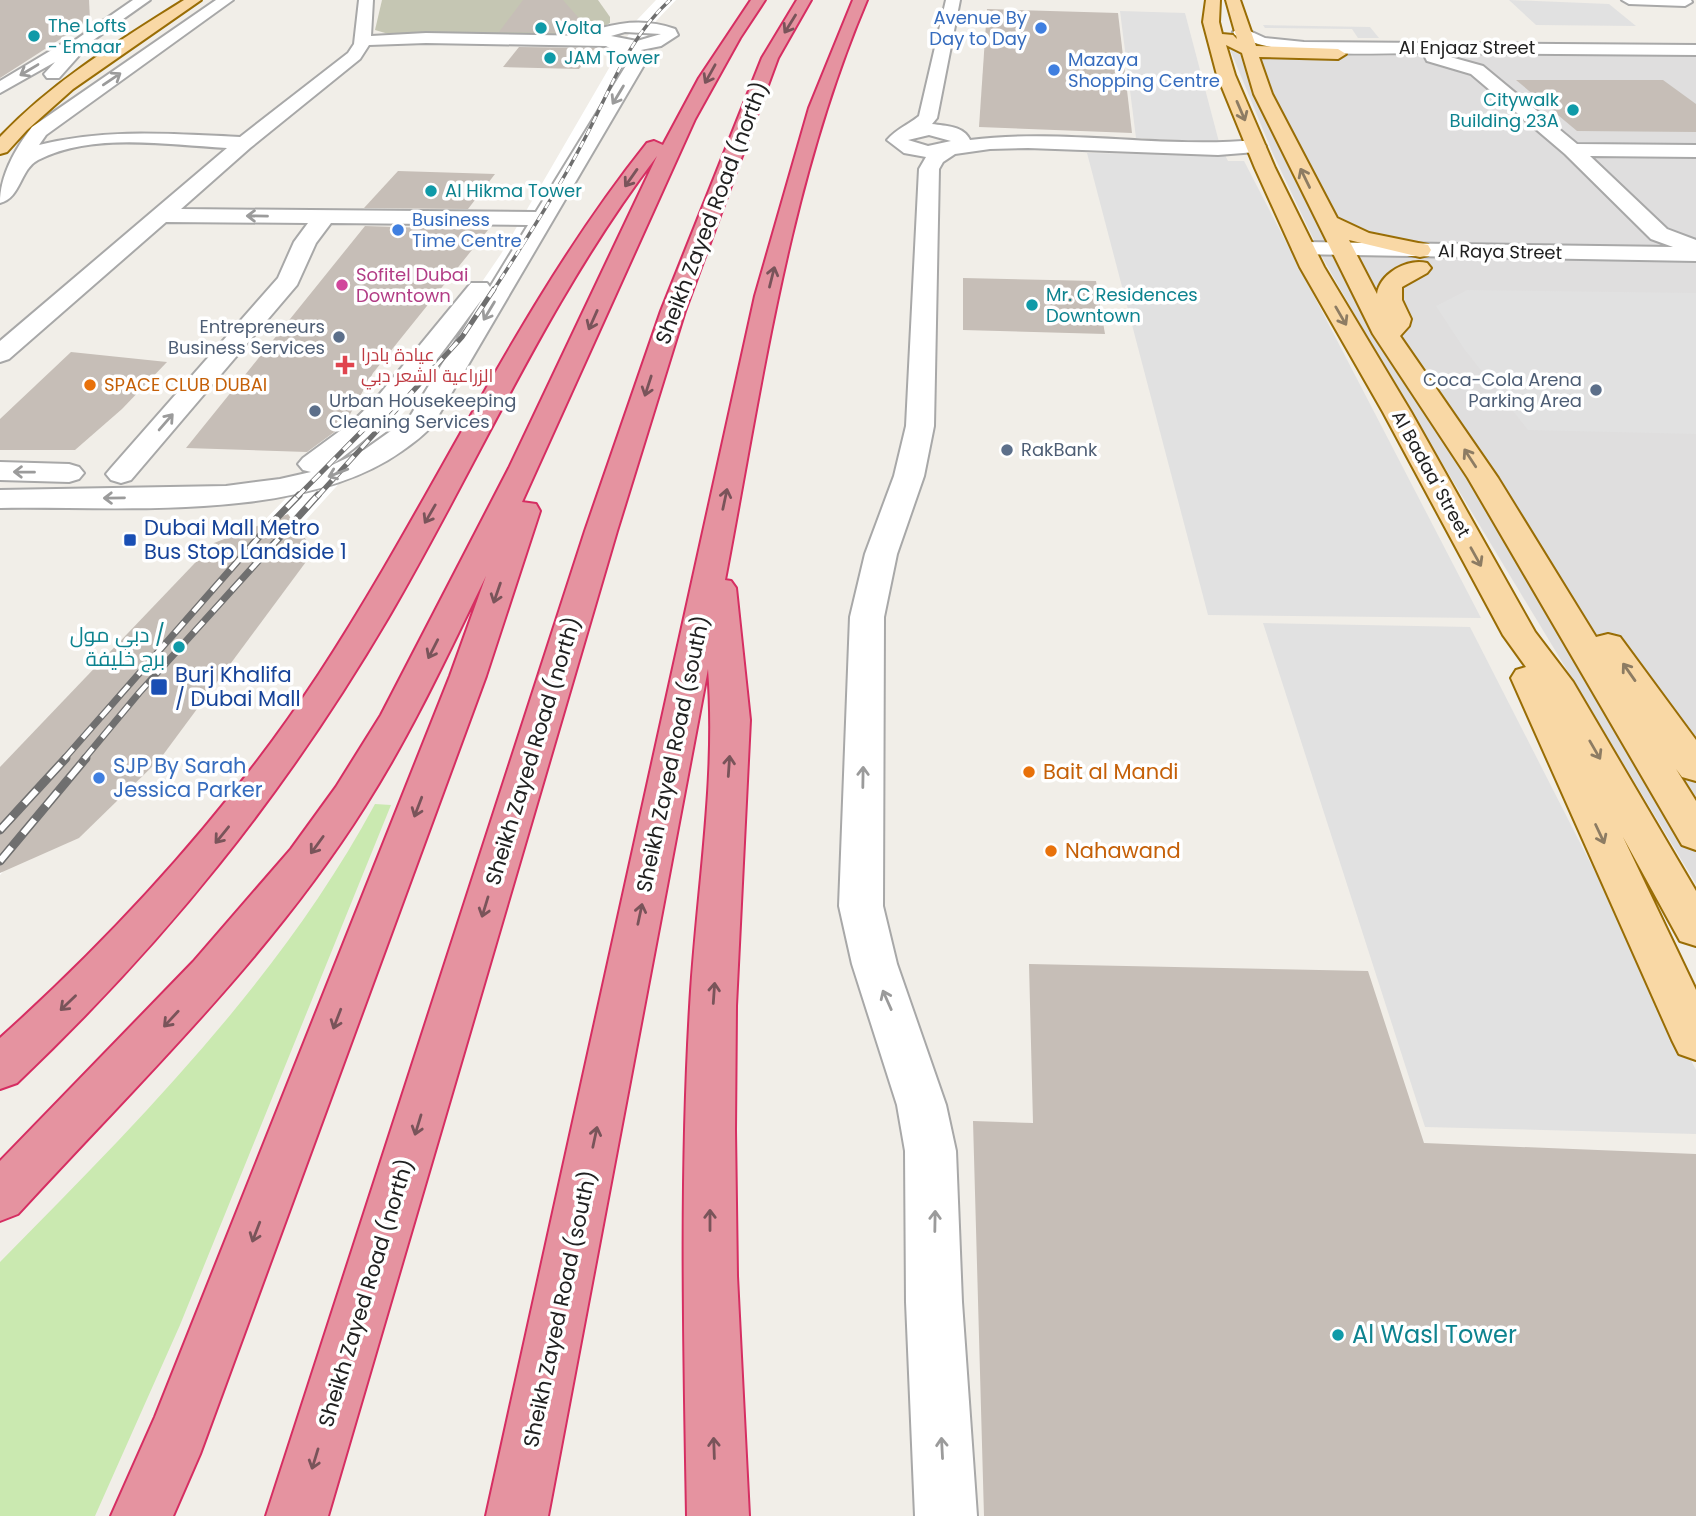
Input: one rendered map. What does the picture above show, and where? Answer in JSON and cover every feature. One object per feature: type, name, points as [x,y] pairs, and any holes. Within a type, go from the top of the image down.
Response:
[{"type":"highway","points":[[0,1196],[71,1119],[210,978],[269,908],[332,824],[392,729],[542,435],[691,108],[729,41],[758,0]]},
{"type":"highway","name":"Sheikh Zayed Road (north)","points":[[297,1516],[601,531],[673,310],[770,58],[804,0]]},
{"type":"highway","name":"Sheikh Zayed Road (south)","points":[[517,1516],[767,296],[814,116],[831,66],[860,0]]},
{"type":"highway","points":[[0,1068],[94,978],[162,906],[268,778],[372,617],[523,347],[575,261],[635,172],[691,108]]},
{"type":"highway","points":[[142,1516],[179,1433],[468,676],[541,467],[544,447],[542,435]]},
{"type":"highway","points":[[715,551],[731,720],[713,1006],[710,1130],[710,1276],[718,1516]]},
{"type":"highway","points":[[0,1176],[71,1119]]},
{"type":"main road","points":[[5,95],[53,74],[168,0]]},
{"type":"main road","points":[[0,148],[33,115],[84,74],[194,0]]},
{"type":"main road","points":[[1220,3],[1228,40],[1338,54]]},
{"type":"main road","name":"Al Badaa' Street","points":[[1220,3],[1211,22],[1223,66],[1308,258],[1520,635],[1563,694],[1696,929]]},
{"type":"main road","name":"Al Badaa' Street","points":[[1244,41],[1255,78],[1386,334],[1483,478],[1696,835]]},
{"type":"main road","points":[[1326,221],[1369,241],[1419,259],[1389,287],[1388,297],[1399,323],[1386,334]]},
{"type":"main road","points":[[1556,600],[1598,634],[1615,653],[1696,768]]},
{"type":"main road","points":[[1520,635],[1520,652],[1532,688],[1696,1040]]},
{"type":"street","points":[[5,95],[100,27],[144,0]]},
{"type":"street","points":[[84,74],[219,0]]},
{"type":"street","points":[[0,197],[16,178],[23,152],[39,131],[226,0]]},
{"type":"street","points":[[0,354],[244,143],[347,62],[359,50],[363,39],[366,0]]},
{"type":"street","points":[[953,0],[926,122],[901,135],[897,140],[899,143],[924,151],[950,140],[1198,150],[1231,156],[1261,157]]},
{"type":"street","points":[[1629,0],[1688,4]]},
{"type":"street","points":[[363,39],[610,37],[651,43],[670,35],[664,29],[645,26],[610,37]]},
{"type":"street","points":[[53,74],[73,50],[100,27]]},
{"type":"street","points":[[0,499],[243,494],[323,479],[358,465],[387,449],[420,423],[636,65],[638,59],[635,54],[610,37]]},
{"type":"street","name":"Al Enjaaz Street","points":[[1244,41],[1304,47],[1696,50]]},
{"type":"street","name":"Al Enjaaz Street","points":[[1255,78],[1280,62],[1338,54],[1696,60]]},
{"type":"street","points":[[1426,55],[1477,70],[1572,150],[1659,234],[1696,248]]},
{"type":"street","points":[[1477,70],[1483,61],[1501,56]]},
{"type":"street","points":[[929,108],[936,123],[950,140]]},
{"type":"street","points":[[57,118],[65,132],[98,139]]},
{"type":"street","points":[[23,160],[50,146],[98,139],[244,143]]},
{"type":"street","points":[[946,1516],[933,1270],[935,1201],[929,1138],[916,1079],[867,945],[861,906],[867,617],[881,554],[916,451],[920,426],[929,169],[934,158],[950,140]]},
{"type":"street","points":[[1572,150],[1696,151]]},
{"type":"street","points":[[159,215],[545,219]]},
{"type":"street","points":[[121,474],[289,280],[306,242],[325,216]]},
{"type":"street","points":[[1634,254],[1656,246],[1659,234]]},
{"type":"street","name":"Al Raya Street","points":[[1419,259],[1696,254]]},
{"type":"street","name":"Al Raya Street","points":[[1308,258],[1419,259],[1696,271]]},
{"type":"street","points":[[0,471],[259,476],[287,472],[313,464],[345,444],[372,421],[489,277],[518,263]]},
{"type":"shaded area","points":[[382,0],[598,0],[610,17],[610,23],[593,32],[554,37],[392,35],[375,30]]},
{"type":"shaded area","points":[[1509,0],[1609,4],[1636,26],[1536,25]]},
{"type":"shaded area","points":[[1120,11],[1185,13],[1219,142],[1136,138]]},
{"type":"shaded area","points":[[1263,25],[1370,27],[1379,38],[1358,38],[1352,29],[1265,28]]},
{"type":"shaded area","points":[[1229,47],[1696,54],[1696,884],[1389,375],[1321,255],[1273,154]]},
{"type":"shaded area","points":[[1087,153],[1225,155],[1228,161],[1244,161],[1481,618],[1208,615]]},
{"type":"shaded area","name":"Coca-Cola Arena Parking Area","points":[[1467,290],[1696,293],[1696,434],[1528,430],[1465,350],[1436,306]]},
{"type":"shaded area","points":[[1263,623],[1470,627],[1696,1070],[1696,1134],[1425,1127]]},
{"type":"green space","points":[[375,804],[391,805],[180,1325],[95,1516],[0,1516],[0,1262],[155,1102],[251,989],[296,930]]},
{"type":"pier","points":[[656,0],[676,0],[656,21],[630,62],[589,153],[534,255],[475,334],[295,532],[0,875],[0,820],[254,531],[447,333],[501,254],[637,20]]},
{"type":"building","name":"The Lofts - Emaar","points":[[0,0],[89,0],[90,20],[0,78]]},
{"type":"building","points":[[523,0],[563,0],[592,33],[499,32]]},
{"type":"building","name":"Mazaya Shopping Centre","points":[[987,9],[1118,13],[1132,133],[979,127]]},
{"type":"building","name":"JAM Tower","points":[[519,47],[595,48],[579,69],[503,67]]},
{"type":"building","name":"Citywalk Building 23A","points":[[1516,80],[1663,80],[1696,104],[1696,132],[1577,131]]},
{"type":"building","name":"Al Hikma Tower","points":[[398,171],[495,174],[468,209],[364,208]]},
{"type":"building","points":[[365,226],[488,230],[373,373],[344,425],[307,452],[186,448]]},
{"type":"building","name":"Mr. C Residences Downtown","points":[[963,278],[1096,281],[1105,334],[963,330]]},
{"type":"building","name":"SPACE CLUB DUBAI","points":[[71,352],[167,362],[122,409],[75,450],[0,450],[0,419]]},
{"type":"building","name":"دبي مول / برج خليفة","points":[[288,514],[314,551],[160,759],[79,838],[0,873],[0,767],[214,543]]},
{"type":"building","name":"Al Wasl Tower","points":[[1029,964],[1368,971],[1424,1143],[1696,1154],[1696,1516],[984,1516],[973,1121],[1033,1123]]},
{"type":"railway","points":[[493,291],[563,178],[631,48],[642,31],[670,0]]},
{"type":"railway","points":[[317,497],[462,337],[494,289]]},
{"type":"railway","points":[[297,497],[364,429]]},
{"type":"railway","points":[[64,759],[299,495]]},
{"type":"railway","points":[[84,759],[139,693],[318,495]]},
{"type":"railway","points":[[0,830],[66,758]]},
{"type":"railway","points":[[0,861],[86,758]]},
{"type":"place","name":"Volta","points":[[541,28]]},
{"type":"place","name":"Avenue By Day to Day","points":[[1041,28]]},
{"type":"place","name":"The Lofts - Emaar","points":[[34,36]]},
{"type":"place","name":"JAM Tower","points":[[550,58]]},
{"type":"place","name":"Mazaya Shopping Centre","points":[[1054,70]]},
{"type":"place","name":"Citywalk Building 23A","points":[[1573,110]]},
{"type":"place","name":"Al Hikma Tower","points":[[431,191]]},
{"type":"place","name":"Business Time Centre","points":[[398,230]]},
{"type":"place","name":"Sofitel Dubai Downtown","points":[[342,285]]},
{"type":"place","name":"Mr. C Residences Downtown","points":[[1032,305]]},
{"type":"place","name":"Entrepreneurs Business Services","points":[[339,337]]},
{"type":"place","name":"عيادة بادرا الزراعية الشعر دبي","points":[[345,365]]},
{"type":"place","name":"SPACE CLUB DUBAI","points":[[90,385]]},
{"type":"place","name":"Coca-Cola Arena Parking Area","points":[[1596,390]]},
{"type":"place","name":"Urban Housekeeping Cleaning Services","points":[[315,411]]},
{"type":"place","name":"RakBank","points":[[1007,450]]},
{"type":"place","name":"Dubai Mall Metro Bus Stop Landside 1","points":[[130,540]]},
{"type":"place","name":"دبي مول / برج خليفة","points":[[179,647]]},
{"type":"place","name":"Burj Khalifa / Dubai Mall","points":[[159,687]]},
{"type":"place","name":"Bait al Mandi","points":[[1029,772]]},
{"type":"place","name":"SJP By Sarah Jessica Parker","points":[[99,778]]},
{"type":"place","name":"Nahawand","points":[[1051,851]]},
{"type":"place","name":"Al Wasl Tower","points":[[1338,1335]]}]
